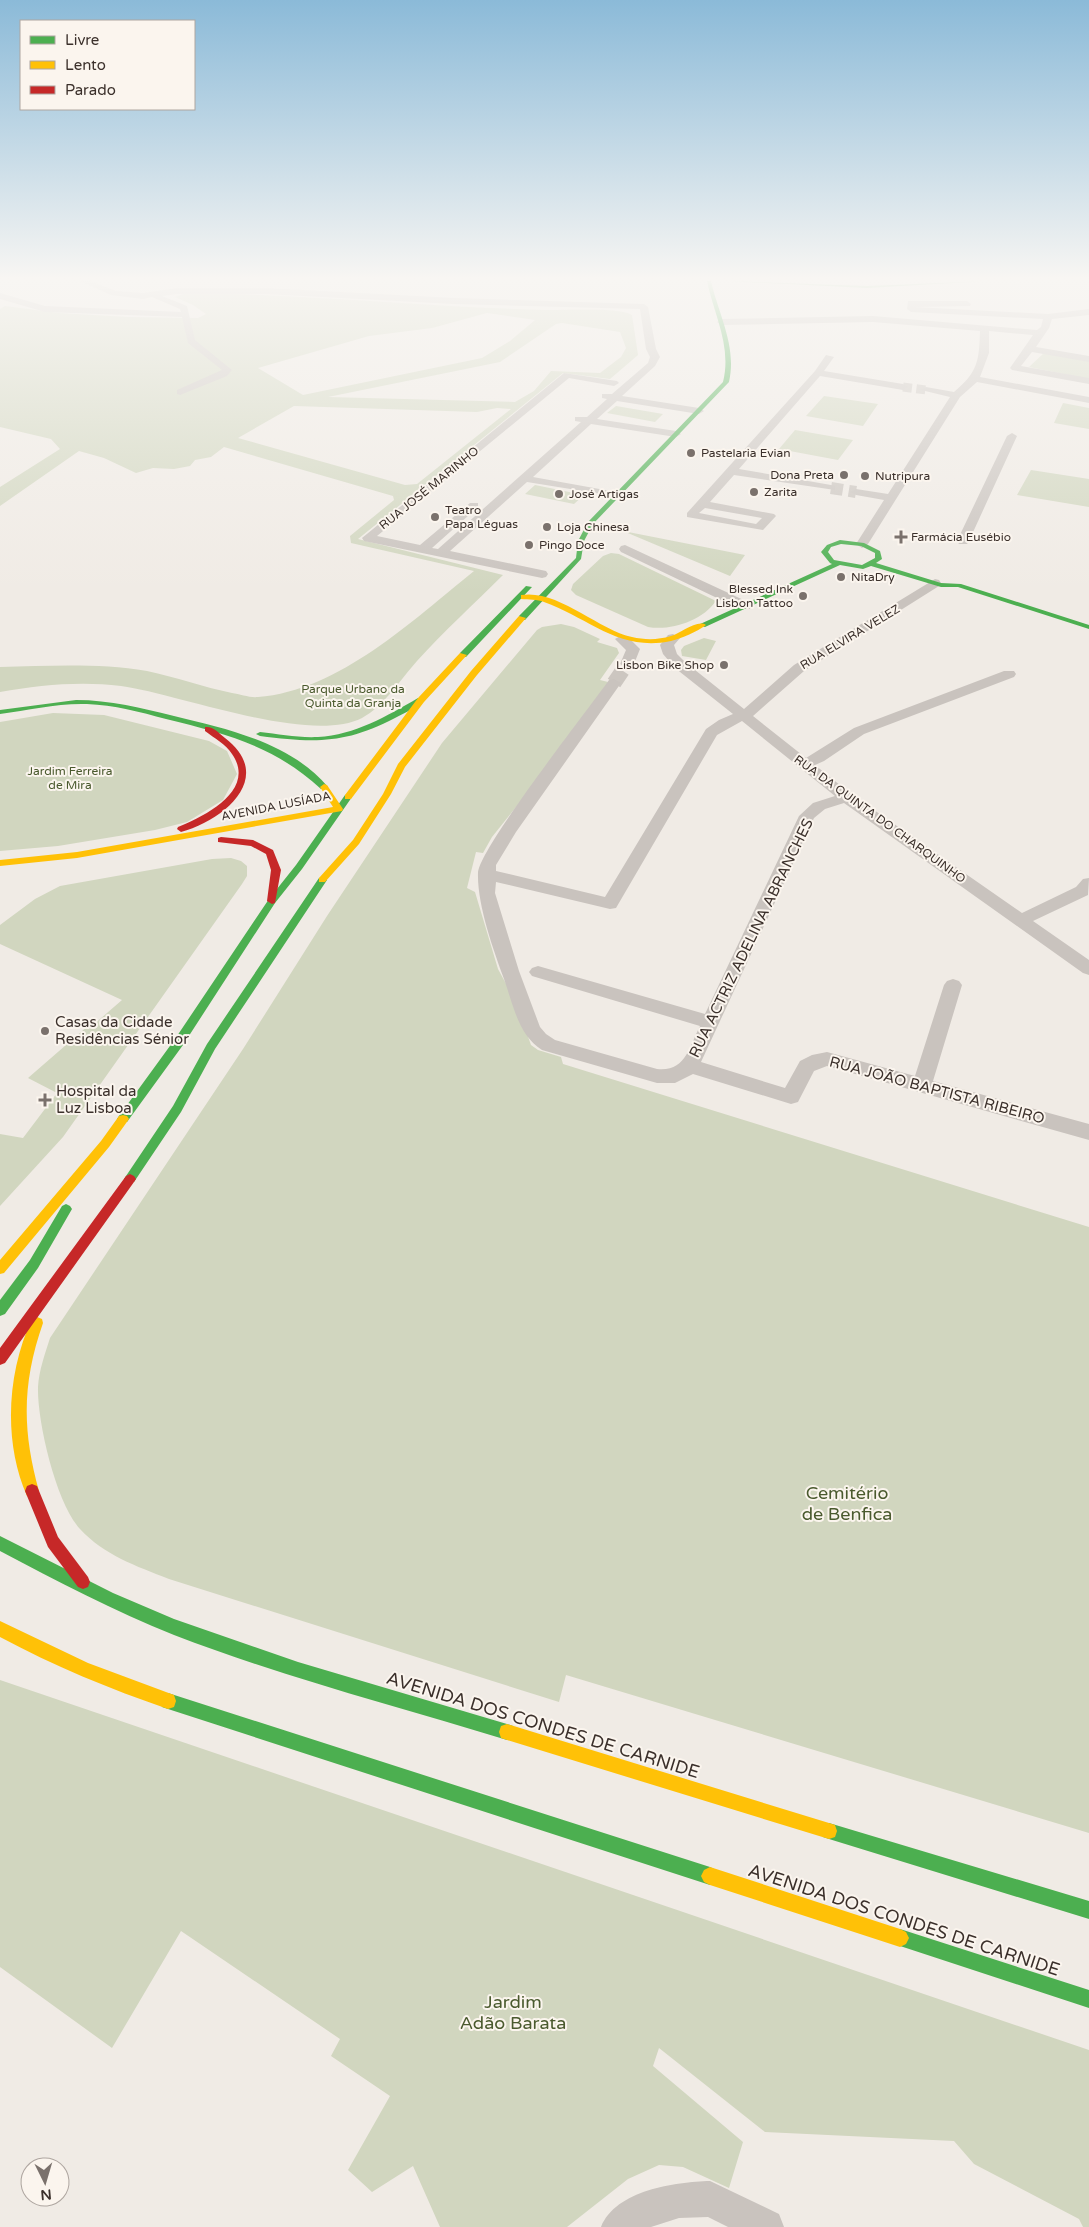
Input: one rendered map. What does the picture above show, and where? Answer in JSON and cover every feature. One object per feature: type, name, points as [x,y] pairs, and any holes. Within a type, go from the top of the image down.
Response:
[{"type":"main road","points":[[378,788],[401,766],[450,701],[511,633],[540,597],[579,558],[581,541],[590,523],[720,390],[723,385]]},
{"type":"main road","points":[[569,549],[581,541]]},
{"type":"main road","points":[[876,560],[874,549],[862,544],[840,542],[824,552],[828,559],[838,564],[853,567],[876,560],[950,578],[959,585]]},
{"type":"main road","points":[[876,560],[935,583],[959,585],[1089,627]]},
{"type":"main road","points":[[0,1269],[105,1144],[179,1042],[272,902],[421,700],[515,599],[553,564]]},
{"type":"main road","points":[[515,599],[528,596],[540,597],[622,639],[648,643],[673,638],[838,564]]},
{"type":"main road","points":[[540,597],[533,589],[541,575]]},
{"type":"main road","points":[[556,619],[590,622]]},
{"type":"main road","points":[[511,633],[538,621]]},
{"type":"main road","points":[[230,732],[302,739],[347,736],[374,727],[421,700]]},
{"type":"main road","name":"AVENIDA LUSÍADA","points":[[0,712],[85,702],[124,706],[230,732],[258,741],[290,757],[323,782],[340,808],[50,860],[0,863]]},
{"type":"main road","points":[[137,845],[206,818],[221,807],[238,790],[242,782],[243,768],[238,757],[203,725]]},
{"type":"main road","points":[[0,1359],[48,1294],[177,1109],[212,1047],[327,872],[356,842],[387,794],[401,766]]},
{"type":"main road","points":[[340,808],[364,797]]},
{"type":"main road","points":[[340,808],[343,824]]},
{"type":"main road","points":[[174,839],[238,840],[266,849],[273,855],[278,867],[272,902]]},
{"type":"main road","points":[[327,872],[340,839]]},
{"type":"main road","points":[[0,1310],[34,1264],[105,1144]]},
{"type":"main road","points":[[0,1250],[35,1226]]},
{"type":"main road","points":[[48,1294],[22,1367],[19,1385],[18,1416],[27,1472],[49,1536],[64,1559],[91,1590]]},
{"type":"main road","name":"AVENIDA DOS CONDES DE CARNIDE","points":[[0,1542],[91,1590],[174,1627],[280,1664],[1089,1910]]},
{"type":"main road","name":"AVENIDA DOS CONDES DE CARNIDE","points":[[0,1629],[30,1645],[123,1686],[1089,1999]]},
{"type":"main road","points":[[0,1642],[30,1645]]},
{"type":"street","points":[[180,392],[197,385]]},
{"type":"street","name":"RUA JOSÉ MARINHO","points":[[541,575],[368,538],[555,385]]},
{"type":"street","points":[[612,385],[570,421],[588,421],[676,434]]},
{"type":"street","points":[[440,554],[629,385]]},
{"type":"street","points":[[702,504],[770,516],[760,528],[691,515],[807,385]]},
{"type":"street","points":[[896,385],[903,386]]},
{"type":"street","points":[[862,544],[956,395],[968,385]]},
{"type":"street","points":[[1007,385],[1089,400]]},
{"type":"street","points":[[926,390],[956,395]]},
{"type":"street","points":[[600,395],[699,411]]},
{"type":"street","points":[[963,541],[1012,436]]},
{"type":"street","points":[[731,471],[831,488]]},
{"type":"street","points":[[523,478],[616,495]]},
{"type":"street","points":[[856,492],[892,498]]},
{"type":"street","points":[[422,550],[480,499]]},
{"type":"street","points":[[625,549],[745,606]]},
{"type":"street","name":"RUA ELVIRA VELEZ","points":[[486,874],[610,904],[711,732],[724,723],[745,715],[799,668],[935,583]]},
{"type":"street","name":"RUA DA QUINTA DO CHARQUINHO","points":[[673,638],[667,645],[670,656],[804,764],[846,797],[1089,969]]},
{"type":"street","points":[[622,639],[633,649],[632,656],[627,664]]},
{"type":"street","points":[[804,764],[819,758],[860,731],[1009,674]]},
{"type":"street","points":[[486,874],[492,856],[614,683]]},
{"type":"street","name":"RUA ACTRIZ ADELINA ABRANCHES","points":[[486,874],[486,893],[490,911],[534,1034],[549,1045],[657,1076],[679,1075],[690,1066],[806,816],[820,806],[846,797]]},
{"type":"street","points":[[1019,921],[1082,891],[1089,883]]},
{"type":"street","points":[[538,972],[710,1022]]},
{"type":"street","points":[[922,1085],[954,985]]},
{"type":"street","name":"RUA JOÃO BAPTISTA RIBEIRO","points":[[690,1066],[791,1097],[801,1070],[811,1062],[819,1059],[834,1060],[1089,1132]]},
{"type":"street","points":[[619,2227],[647,2209],[679,2200],[710,2199],[766,2227]]},
{"type":"green space","name":"Parque Urbano da Quinta da Granja","points":[[0,385],[286,385],[303,395],[352,385],[387,385],[328,397],[515,402],[534,391],[539,385],[548,385],[358,539],[503,575],[427,650],[385,700],[362,718],[339,725],[310,726],[278,722],[121,686],[60,684],[0,692],[0,667],[74,666],[129,668],[252,697],[288,692],[317,682],[346,667],[400,631],[474,571],[351,543],[350,536],[394,500],[393,496],[224,447],[211,457],[195,460],[190,466],[174,469],[153,468],[136,473],[104,458],[79,451],[0,506],[0,487],[60,449],[51,439],[0,427]],"holes":[[[294,406],[477,412],[497,408],[511,409],[417,484],[405,485],[238,438]]]},
{"type":"green space","points":[[824,396],[878,404],[863,426],[806,416]]},
{"type":"green space","points":[[1063,403],[1089,408],[1089,429],[1054,423]]},
{"type":"green space","points":[[616,406],[663,414],[655,422],[607,413]]},
{"type":"green space","points":[[795,430],[853,440],[838,460],[779,449]]},
{"type":"green space","points":[[1031,470],[1089,479],[1089,507],[1017,495]]},
{"type":"green space","points":[[535,485],[584,495],[574,504],[525,494]]},
{"type":"green space","points":[[623,531],[745,555],[730,576]]},
{"type":"green space","points":[[611,553],[619,554],[716,601],[703,614],[694,619],[676,626],[657,628],[648,627],[576,595],[571,590],[573,584],[603,556]]},
{"type":"green space","name":"Cemitério de Benfica","points":[[561,624],[574,627],[600,639],[597,642],[617,648],[619,653],[600,680],[608,682],[586,720],[492,837],[483,853],[476,852],[467,888],[475,892],[498,969],[515,1000],[531,1045],[538,1050],[561,1057],[563,1064],[1089,1227],[1089,1833],[566,1675],[559,1702],[169,1579],[121,1559],[99,1546],[80,1529],[63,1501],[50,1461],[39,1402],[38,1387],[42,1362],[50,1338],[243,1049],[327,916],[442,743],[537,630],[542,627]]},
{"type":"green space","points":[[704,638],[716,641],[706,660],[682,656],[681,650],[684,646]]},
{"type":"green space","name":"Jardim Ferreira de Mira","points":[[53,713],[104,715],[209,741],[227,751],[237,774],[223,800],[187,822],[155,830],[58,846],[0,851],[0,722]]},
{"type":"green space","points":[[231,858],[241,861],[247,866],[247,876],[242,884],[63,1137],[0,1206],[0,1134],[23,1138],[57,1093],[28,1078],[89,1025],[92,1026],[122,1000],[0,944],[0,925],[35,899],[60,886],[212,859]]},
{"type":"green space","name":"Jardim Adão Barata","points":[[0,1680],[1089,2050],[1089,2227],[1083,2227],[1079,2219],[974,2164],[954,2141],[765,2132],[659,2048],[653,2066],[743,2142],[729,2188],[683,2167],[659,2165],[628,2179],[567,2227],[440,2227],[413,2166],[372,2192],[348,2170],[390,2096],[331,2056],[340,2039],[181,1931],[112,2048],[0,1967]]},
{"type":"tunnel","points":[[903,387],[926,390]]},
{"type":"tunnel","points":[[831,488],[856,492]]},
{"type":"tunnel","points":[[614,683],[627,664]]},
{"type":"traffic: fast","points":[[522,618],[579,558],[581,541],[590,523],[723,385]]},
{"type":"traffic: fast","points":[[840,542],[862,544],[878,552],[879,559],[863,567],[832,562],[824,552],[829,546],[840,542]]},
{"type":"traffic: fast","points":[[702,625],[838,564]]},
{"type":"traffic: fast","points":[[872,564],[941,585],[959,585],[1089,627]]},
{"type":"traffic: fast","points":[[463,655],[528,587]]},
{"type":"traffic: fast","points":[[260,734],[311,739],[332,738],[372,726],[421,700]]},
{"type":"traffic: fast","points":[[0,712],[76,702],[110,704],[144,711],[218,730],[256,743],[291,760],[324,787]]},
{"type":"traffic: fast","points":[[123,1119],[179,1042],[272,901],[299,867],[348,797]]},
{"type":"traffic: fast","points":[[130,1179],[177,1109],[211,1047],[322,880]]},
{"type":"traffic: fast","points":[[0,1310],[34,1264],[66,1209]]},
{"type":"traffic: fast","points":[[0,1543],[64,1577],[174,1627],[298,1670],[507,1732]]},
{"type":"traffic: fast","points":[[168,1701],[710,1876]]},
{"type":"traffic: fast","points":[[829,1831],[1089,1910]]},
{"type":"traffic: fast","points":[[900,1938],[1089,1999]]},
{"type":"traffic: slow","points":[[524,597],[536,597],[547,600],[605,630],[632,639],[659,641],[677,637],[702,625]]},
{"type":"traffic: slow","points":[[322,880],[356,842],[387,794],[401,766],[474,673],[522,618]]},
{"type":"traffic: slow","points":[[348,797],[421,700],[463,655]]},
{"type":"traffic: slow","points":[[0,863],[77,855],[339,809],[324,787]]},
{"type":"traffic: slow","points":[[0,1269],[105,1144],[123,1119]]},
{"type":"traffic: slow","points":[[32,1491],[21,1448],[18,1407],[23,1366],[37,1323]]},
{"type":"traffic: slow","points":[[0,1629],[82,1669],[168,1701]]},
{"type":"traffic: slow","points":[[507,1732],[829,1831]]},
{"type":"traffic: slow","points":[[710,1876],[900,1938]]},
{"type":"traffic: jam","points":[[181,829],[217,810],[237,791],[243,780],[243,767],[237,754],[208,729]]},
{"type":"traffic: jam","points":[[221,840],[253,843],[270,852],[276,870],[272,901]]},
{"type":"traffic: jam","points":[[0,1359],[130,1179]]},
{"type":"traffic: jam","points":[[32,1491],[53,1542],[83,1582]]},
{"type":"place","name":"Pastelaria Evian","points":[[691,453]]},
{"type":"place","name":"Dona Preta","points":[[844,475]]},
{"type":"place","name":"Nutripura","points":[[865,476]]},
{"type":"place","name":"Zarita","points":[[754,492]]},
{"type":"place","name":"José Artigas","points":[[559,494]]},
{"type":"place","name":"Teatro Papa Léguas","points":[[435,517]]},
{"type":"place","name":"Loja Chinesa","points":[[547,527]]},
{"type":"place","name":"Farmácia Eusébio","points":[[901,537]]},
{"type":"place","name":"Pingo Doce","points":[[529,545]]},
{"type":"place","name":"NitaDry","points":[[841,577]]},
{"type":"place","name":"Blessed Ink Lisbon Tattoo","points":[[803,596]]},
{"type":"place","name":"Lisbon Bike Shop","points":[[724,665]]},
{"type":"place","name":"Casas da Cidade Residências Sénior","points":[[45,1031]]},
{"type":"place","name":"Hospital da Luz Lisboa","points":[[45,1100]]}]
